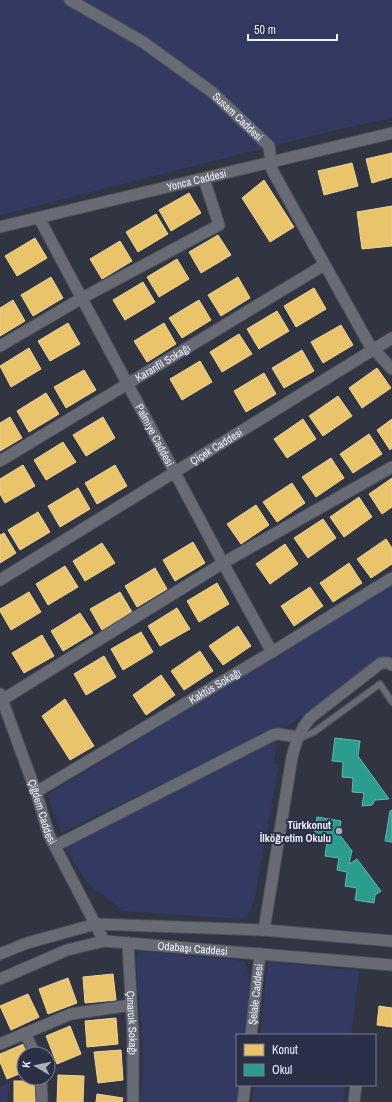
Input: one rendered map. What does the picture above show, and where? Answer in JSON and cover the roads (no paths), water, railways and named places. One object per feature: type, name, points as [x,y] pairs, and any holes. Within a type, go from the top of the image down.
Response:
[{"type":"street","name":"Susam Caddesi","points":[[70,0],[143,42],[212,92],[269,146],[272,170],[369,344],[392,369]]},
{"type":"street","name":"Yonca Caddesi","points":[[0,227],[392,133]]},
{"type":"street","points":[[0,346],[82,298],[219,225],[204,179]]},
{"type":"street","name":"Palmiye Caddesi","points":[[39,218],[272,652]]},
{"type":"street","name":"Karanfil Sokağı","points":[[0,461],[324,264]]},
{"type":"street","name":"Çiçek Caddesi","points":[[0,580],[392,338]]},
{"type":"street","points":[[1,697],[223,563],[392,467]]},
{"type":"street","name":"Kaktüs Sokağı","points":[[36,792],[272,652],[392,578]]},
{"type":"street","points":[[264,930],[292,757],[298,736],[303,726],[310,718],[381,663],[390,664]]},
{"type":"street","name":"Çiğdem Caddesi","points":[[1,697],[36,792],[49,835],[104,941]]},
{"type":"street","points":[[55,846],[273,735],[298,736]]},
{"type":"street","name":"Odabaşı Caddesi","points":[[0,954],[27,943],[96,924],[264,930],[392,941]]},
{"type":"street","name":"Odabaşı Caddesi","points":[[0,979],[67,950],[104,941],[392,965]]},
{"type":"street","name":"Çınarcık Sokağı","points":[[128,943],[133,1036],[133,1102]]},
{"type":"street","name":"Şelale Caddesi","points":[[251,1034],[260,954]]},
{"type":"street","points":[[0,1044],[25,1032],[71,1014],[131,1005]]},
{"type":"street","points":[[25,1032],[31,1046]]},
{"type":"street","points":[[41,1086],[42,1102]]},
{"type":"street","points":[[243,1102],[245,1086]]},
{"type":"street","points":[[354,1102],[356,1086]]},
{"type":"lane","points":[[298,736],[303,737],[314,732],[380,684],[392,702]]},
{"type":"place","name":"Türkkonut İlköğretim Okulu","points":[[339,831]]}]
